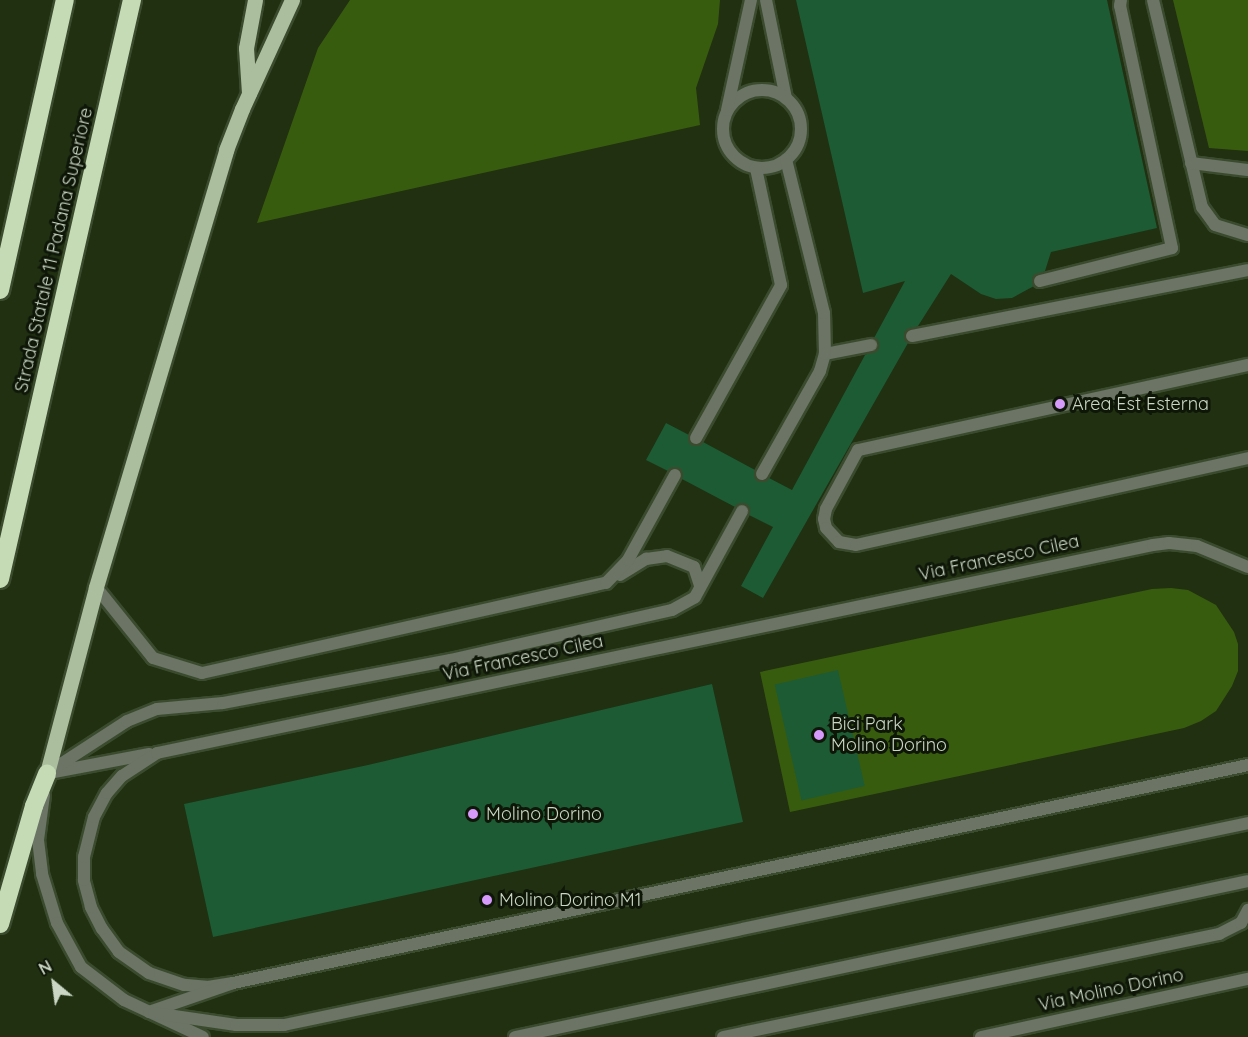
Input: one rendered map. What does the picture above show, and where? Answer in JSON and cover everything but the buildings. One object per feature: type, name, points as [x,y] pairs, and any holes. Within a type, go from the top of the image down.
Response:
[{"type":"highway","points":[[0,290],[65,0]]},
{"type":"highway","name":"Strada Statale 11 Padana Superiore","points":[[0,579],[132,0]]},
{"type":"highway","points":[[0,924],[34,806],[47,773]]},
{"type":"main road","points":[[249,93],[246,48],[255,0]]},
{"type":"main road","points":[[47,773],[96,587],[226,150],[249,93],[292,0]]},
{"type":"street","points":[[725,117],[731,105],[741,96],[756,90],[772,91],[795,106],[801,129],[795,151],[786,160],[772,167],[756,168],[737,159],[728,147],[723,134],[725,117],[751,0]]},
{"type":"street","points":[[766,0],[786,98]]},
{"type":"street","points":[[1040,281],[1172,248],[1120,6],[1121,0]]},
{"type":"street","points":[[1153,0],[1191,164],[1206,215],[1215,225],[1248,235]]},
{"type":"street","points":[[762,474],[820,371],[825,354],[824,313],[786,160]]},
{"type":"street","points":[[1191,164],[1248,171]]},
{"type":"street","points":[[696,438],[781,285],[756,168]]},
{"type":"street","points":[[912,336],[1248,270]]},
{"type":"street","points":[[825,354],[870,345]]},
{"type":"street","points":[[1248,365],[858,450],[826,509],[824,519],[826,528],[839,542],[856,546],[1248,458]]},
{"type":"street","points":[[606,583],[628,560],[675,475]]},
{"type":"street","points":[[47,773],[127,721],[157,709],[224,703],[450,660],[650,615],[680,606],[695,597],[742,511]]},
{"type":"street","name":"Via Francesco Cilea","points":[[233,983],[209,987],[184,985],[168,981],[142,969],[122,954],[109,939],[96,918],[87,895],[83,868],[85,846],[101,803],[125,774],[144,760],[166,750],[1153,545],[1169,543],[1197,546],[1248,567]]},
{"type":"street","points":[[96,587],[153,658],[202,673],[606,583],[646,559],[667,556],[694,567],[700,586]]},
{"type":"street","points":[[47,773],[166,750]]},
{"type":"street","points":[[149,1012],[233,983],[1248,765]]},
{"type":"street","points":[[47,773],[39,840],[39,860],[57,923],[81,967],[110,990],[188,1037]]},
{"type":"street","points":[[149,1012],[236,1025],[284,1025],[1248,823]]},
{"type":"street","points":[[515,1037],[1248,881]]},
{"type":"street","points":[[723,1037],[1219,934],[1241,923],[1248,910]]},
{"type":"street","name":"Via Molino Dorino","points":[[981,1037],[1248,979]]},
{"type":"street","points":[[149,1012],[203,1037]]},
{"type":"green space","points":[[350,0],[720,0],[718,24],[696,88],[700,125],[257,223],[318,48]]},
{"type":"green space","points":[[1173,0],[1248,0],[1248,151],[1209,148]]},
{"type":"green space","points":[[1152,589],[1188,590],[1216,605],[1234,632],[1238,644],[1238,671],[1232,686],[1216,711],[1201,721],[1184,728],[790,812],[760,672]]},
{"type":"place","name":"Area Est Esterna","points":[[1060,404]]},
{"type":"place","name":"Bici Park Molino Dorino","points":[[819,735]]},
{"type":"place","name":"Molino Dorino","points":[[473,814]]},
{"type":"place","name":"Molino Dorino M1","points":[[487,900]]}]
